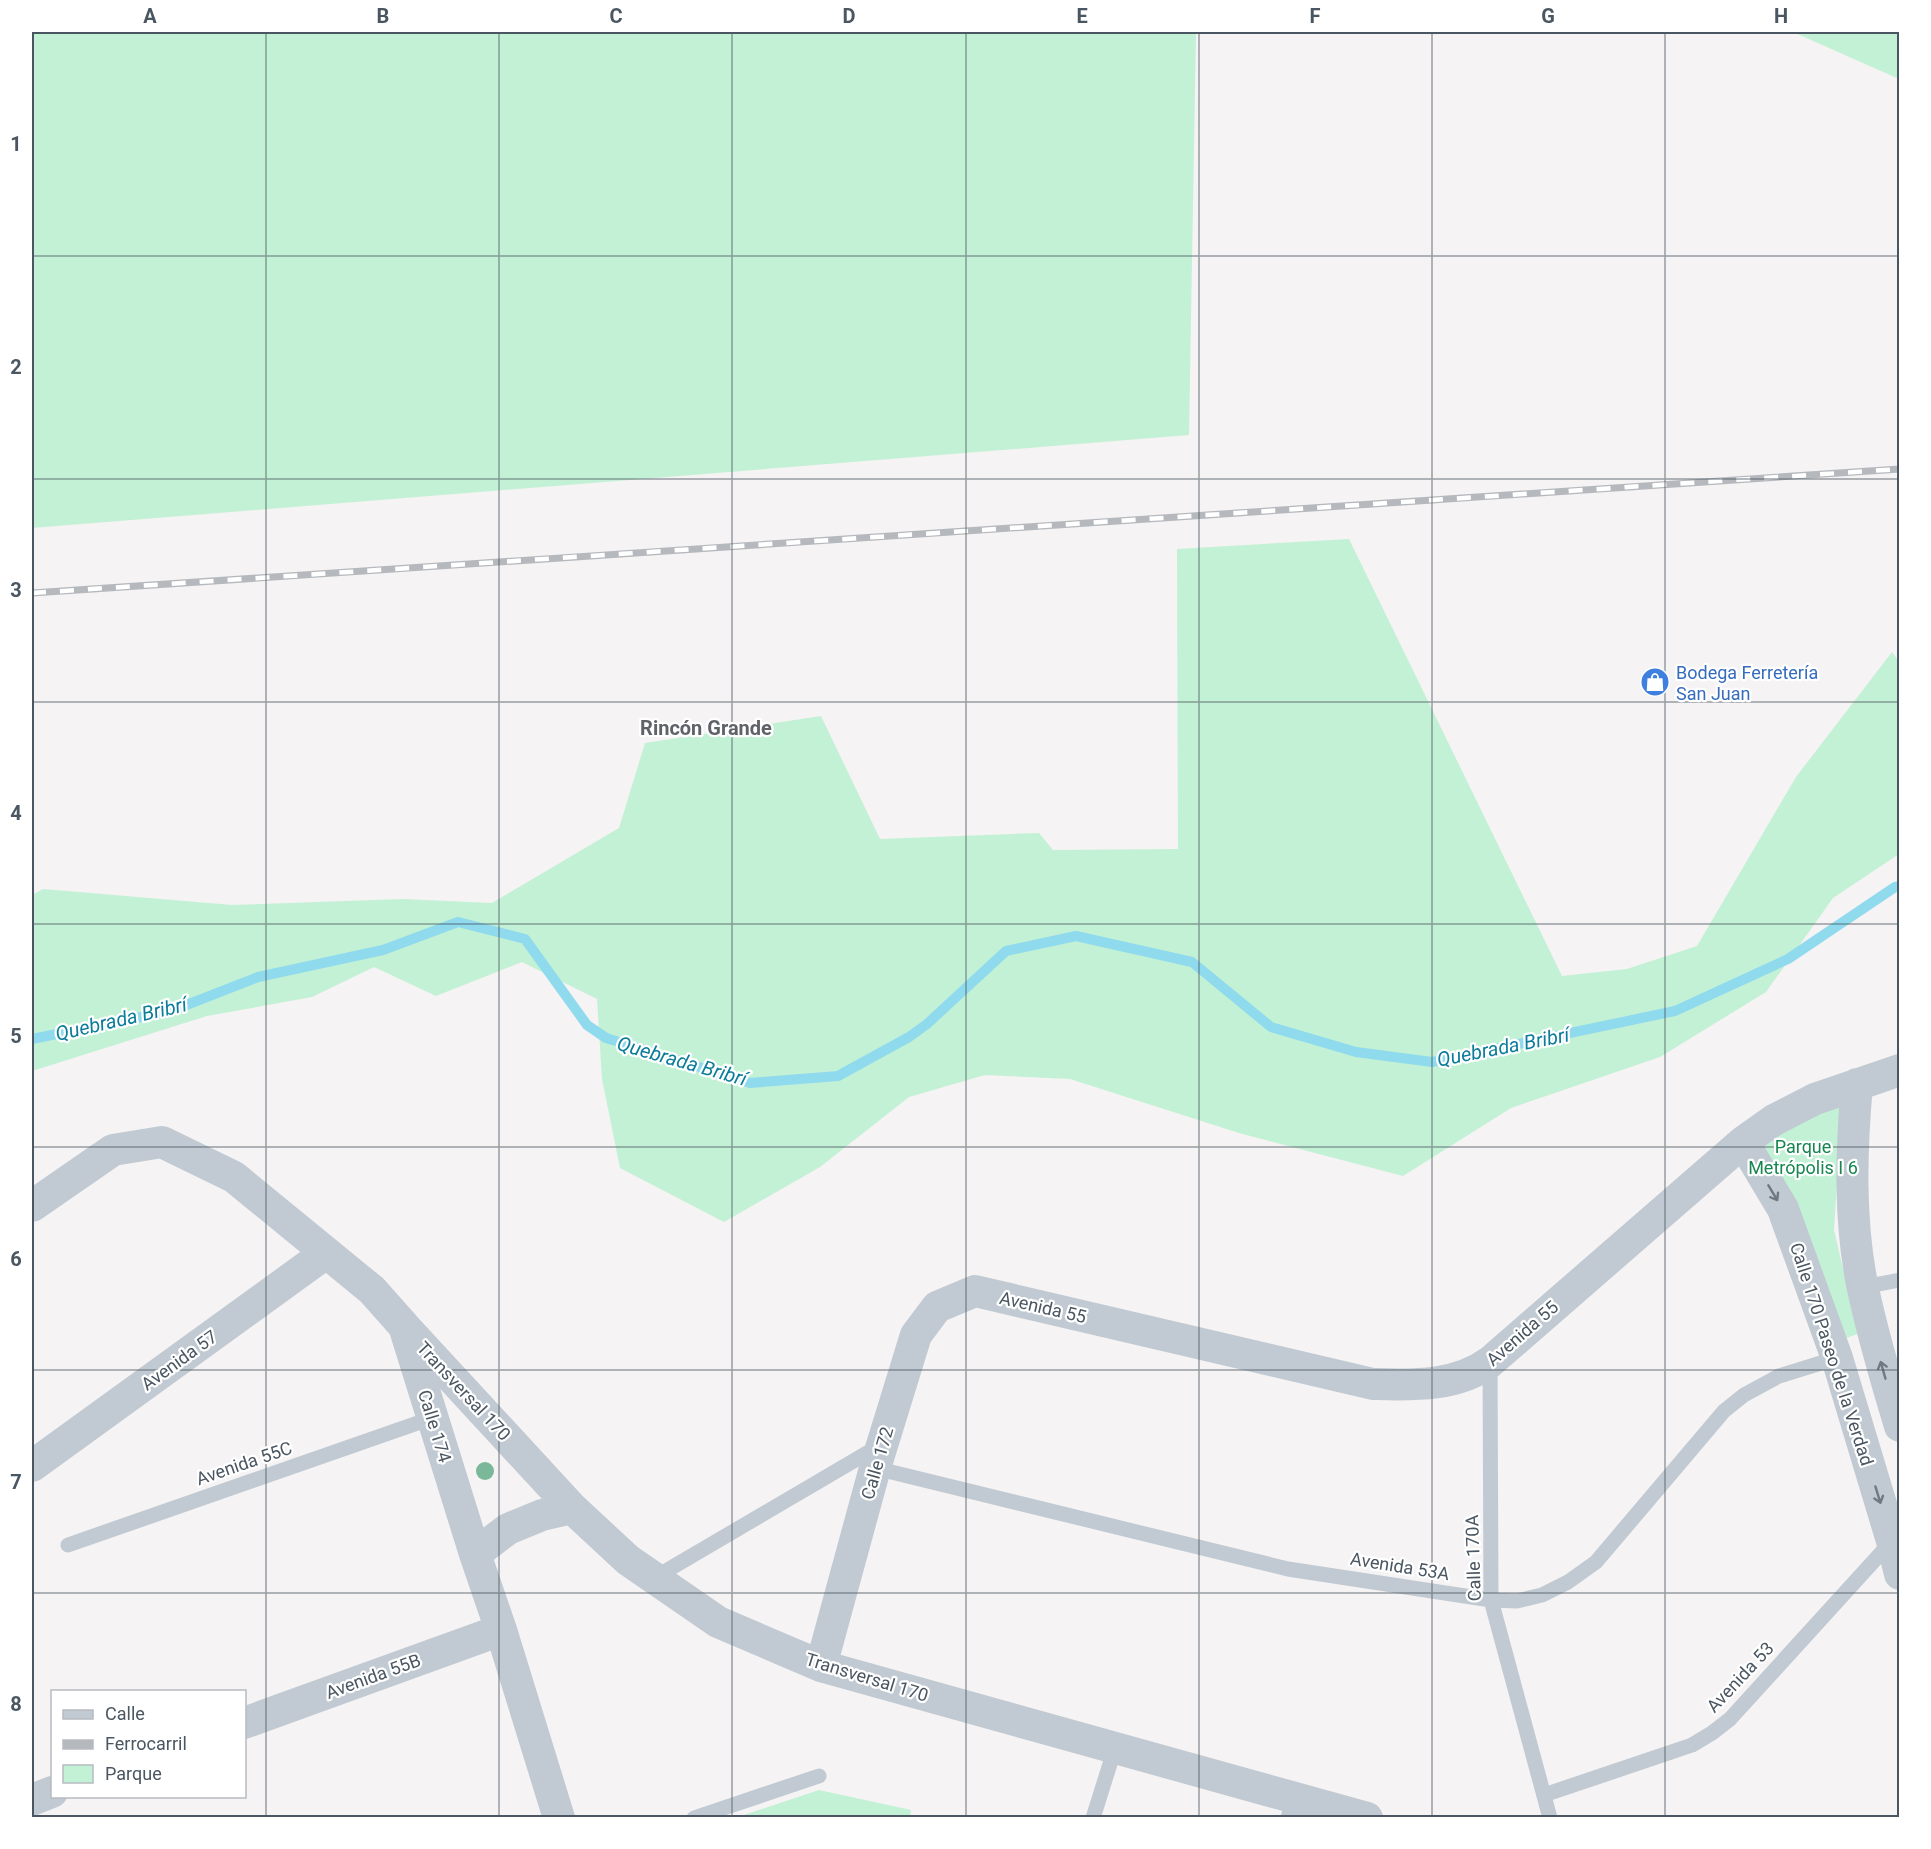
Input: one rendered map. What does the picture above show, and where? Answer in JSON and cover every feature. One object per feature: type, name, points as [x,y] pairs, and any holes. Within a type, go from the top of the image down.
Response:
[{"type":"street","name":"Avenida 55","points":[[975,1291],[1373,1384],[1425,1386],[1477,1372],[1743,1142],[1774,1120],[1815,1099],[1899,1070]]},
{"type":"street","points":[[1857,1084],[1852,1149],[1855,1225],[1863,1287],[1899,1426]]},
{"type":"street","name":"Calle 174","points":[[32,1206],[113,1150],[162,1142],[234,1177],[372,1290],[404,1326],[559,1818]]},
{"type":"street","name":"Calle 170 Paseo de la Verdad","points":[[1743,1142],[1783,1209],[1837,1358],[1892,1541],[1899,1574]]},
{"type":"street","name":"Avenida 57","points":[[32,1466],[326,1253]]},
{"type":"street","name":"Calle 172","points":[[821,1666],[879,1456],[916,1335],[937,1306],[975,1291]]},
{"type":"street","name":"Transversal 170","points":[[404,1326],[572,1508],[628,1560],[718,1622],[821,1666],[1115,1748],[1291,1807],[1367,1818]]},
{"type":"street","points":[[475,1554],[508,1529],[542,1515],[572,1508]]},
{"type":"street","name":"Avenida 55B","points":[[246,1722],[501,1630]]},
{"type":"street","points":[[32,1800],[51,1792]]},
{"type":"lane","points":[[1863,1287],[1899,1280]]},
{"type":"lane","name":"Avenida 53A","points":[[879,1456],[1288,1569],[1491,1600],[1517,1601],[1542,1594],[1568,1582],[1596,1562],[1724,1411],[1744,1395],[1779,1376],[1837,1358]]},
{"type":"lane","name":"Calle 170A","points":[[1490,1362],[1491,1600],[1551,1818]]},
{"type":"lane","name":"Avenida 55C","points":[[68,1545],[432,1418]]},
{"type":"lane","points":[[654,1578],[879,1456]]},
{"type":"lane","name":"Avenida 53","points":[[1544,1795],[1692,1745],[1712,1733],[1730,1719],[1892,1541]]},
{"type":"lane","points":[[1094,1818],[1115,1748]]},
{"type":"lane","points":[[693,1818],[819,1776]]},
{"type":"green space","points":[[32,32],[1196,32],[1189,435],[32,528]]},
{"type":"green space","points":[[1793,32],[1899,32],[1899,79]]},
{"type":"green space","points":[[1349,539],[1562,976],[1627,969],[1697,946],[1796,777],[1892,652],[1900,663],[1899,854],[1833,898],[1766,992],[1660,1057],[1511,1108],[1403,1176],[1239,1133],[1070,1079],[985,1075],[909,1097],[820,1167],[724,1222],[620,1168],[602,1079],[597,999],[522,962],[436,996],[374,967],[312,997],[207,1016],[32,1071],[32,895],[43,889],[232,905],[402,899],[492,903],[619,828],[645,743],[821,716],[880,839],[1039,833],[1053,850],[1178,849],[1177,549]]},
{"type":"green space","name":"Parque Metrópolis I 6","points":[[1842,1104],[1834,1230],[1858,1334],[1846,1338],[1755,1145],[1805,1114]]},
{"type":"green space","points":[[819,1790],[911,1810],[910,1817],[738,1817]]},
{"type":"waterway","name":"Quebrada Bribrí","points":[[32,1039],[171,1011],[258,977],[383,950],[458,922],[525,939],[587,1025],[606,1038],[750,1083],[838,1076],[909,1037],[927,1024],[1006,951],[1076,936],[1192,962],[1271,1027],[1356,1052],[1432,1062],[1675,1011],[1788,959],[1895,887],[1900,886]]},
{"type":"railway","points":[[32,593],[1900,469]]},
{"type":"place","name":"Bodega Ferretería San Juan","points":[[1655,682]]},
{"type":"district","name":"Rincón Grande","points":[[706,728]]}]
